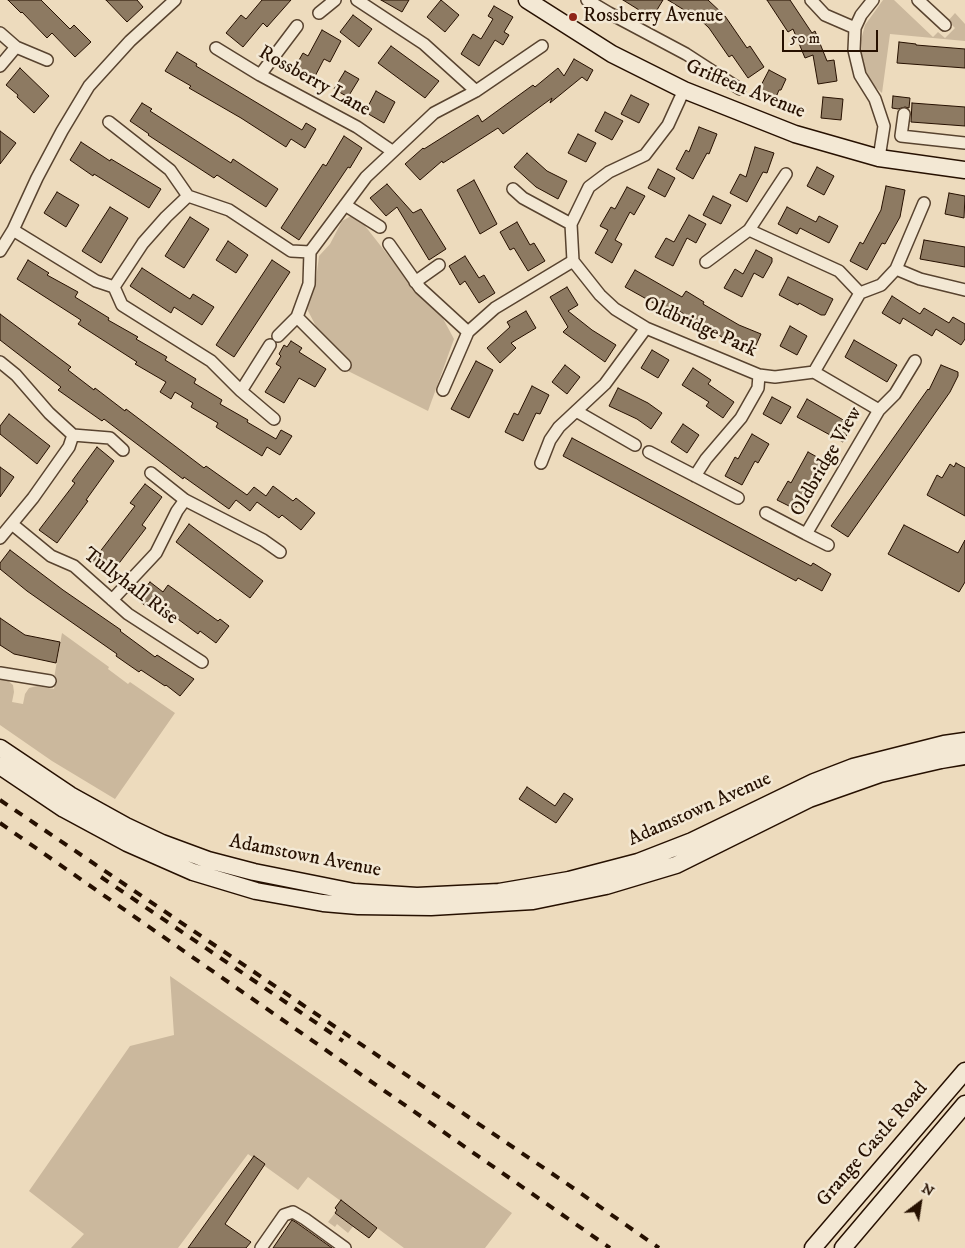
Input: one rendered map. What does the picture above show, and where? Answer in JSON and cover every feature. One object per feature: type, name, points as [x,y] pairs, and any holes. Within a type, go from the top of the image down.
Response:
[{"type":"street","points":[[319,13],[334,0]]},
{"type":"street","points":[[357,0],[424,44],[476,91]]},
{"type":"street","name":"Griffeen Avenue","points":[[527,0],[612,54],[684,90],[795,134],[879,158],[965,170]]},
{"type":"street","points":[[587,0],[686,54],[740,89]]},
{"type":"street","points":[[811,0],[825,15],[855,28]]},
{"type":"street","points":[[873,0],[861,15],[855,28],[854,50],[857,67],[875,99],[884,126],[879,158]]},
{"type":"street","points":[[918,0],[945,25]]},
{"type":"street","points":[[0,251],[13,230],[45,162],[89,86],[130,41],[173,1]]},
{"type":"street","points":[[260,75],[297,26]]},
{"type":"street","points":[[0,33],[16,47],[48,60]]},
{"type":"street","points":[[278,336],[298,317],[309,284],[310,252],[366,177],[434,113],[476,91],[542,46]]},
{"type":"street","points":[[0,66],[16,47]]},
{"type":"street","name":"Rossberry Lane","points":[[216,48],[260,75],[357,127],[392,151]]},
{"type":"street","points":[[443,390],[468,332],[495,308],[573,261],[571,224],[589,187],[609,172],[645,155],[668,124],[684,90]]},
{"type":"street","points":[[904,114],[901,136],[965,143]]},
{"type":"street","points":[[109,122],[170,170],[188,196],[229,210],[291,251],[310,252]]},
{"type":"street","points":[[706,262],[749,230],[786,174]]},
{"type":"street","points":[[513,189],[523,198],[571,224]]},
{"type":"street","points":[[114,287],[143,243],[188,196]]},
{"type":"street","points":[[814,372],[860,293],[882,285],[896,269],[924,203]]},
{"type":"street","points":[[345,204],[380,227]]},
{"type":"street","points":[[13,230],[96,282],[114,287]]},
{"type":"street","points":[[749,230],[839,271],[860,293]]},
{"type":"street","points":[[389,244],[420,288],[468,332]]},
{"type":"street","name":"Oldbridge Park","points":[[573,261],[600,295],[615,309],[646,328],[759,375],[774,377],[814,372]]},
{"type":"street","points":[[415,282],[439,265]]},
{"type":"street","points":[[896,269],[920,279],[965,290]]},
{"type":"street","points":[[114,287],[122,305],[211,362],[274,419]]},
{"type":"street","points":[[298,317],[346,365]]},
{"type":"street","points":[[541,463],[550,440],[559,427],[605,384],[646,328]]},
{"type":"street","points":[[241,391],[270,346]]},
{"type":"street","name":"Oldbridge View","points":[[806,534],[879,410],[895,394],[915,361]]},
{"type":"street","points":[[0,362],[16,375],[49,413],[73,435],[110,438],[123,450]]},
{"type":"street","name":"Oldbridge View","points":[[814,372],[879,410]]},
{"type":"street","points":[[695,476],[706,459],[741,418],[758,388],[759,375]]},
{"type":"street","points":[[576,411],[635,445]]},
{"type":"street","points":[[0,538],[68,447],[73,435]]},
{"type":"street","points":[[649,452],[738,498]]},
{"type":"street","points":[[151,473],[185,500],[263,540],[280,552]]},
{"type":"street","points":[[112,600],[156,553],[176,511],[185,500]]},
{"type":"street","name":"Oldbridge View","points":[[766,512],[828,545]]},
{"type":"street","name":"Tullyhall Rise","points":[[12,524],[51,556],[74,566],[128,614],[202,662]]},
{"type":"street","points":[[0,673],[50,681]]},
{"type":"street","name":"Adamstown Avenue","points":[[0,748],[70,795],[126,826],[208,860],[254,872],[354,892],[417,896],[499,892],[569,880],[638,862],[692,841],[806,786],[845,770],[885,758],[965,741]]},
{"type":"street","name":"Adamstown Avenue","points":[[0,766],[64,809],[127,843],[193,872],[256,892],[314,901],[358,906],[431,907],[533,901],[606,886],[676,865],[809,799],[880,774],[965,756]]},
{"type":"street","name":"Grange Castle Road","points":[[813,1248],[965,1071]]},
{"type":"street","points":[[843,1248],[965,1104]]},
{"type":"street","points":[[261,1248],[284,1216],[292,1212],[305,1219],[345,1248]]},
{"type":"shaded area","points":[[883,0],[894,0],[933,37],[938,32],[945,38],[955,28],[948,21],[955,13],[965,24],[965,41],[890,34],[882,93],[872,84],[862,62],[861,40],[865,25]]},
{"type":"shaded area","points":[[351,216],[362,222],[416,291],[440,313],[454,339],[428,411],[336,365],[341,354],[320,334],[307,309],[316,280],[319,256],[330,244],[342,221]]},
{"type":"shaded area","points":[[62,633],[109,667],[108,669],[128,684],[130,682],[175,713],[115,799],[52,761],[0,725],[0,679],[7,680],[13,685],[12,702],[23,704],[25,694],[29,688],[37,686],[54,689],[56,678],[54,678]]},
{"type":"shaded area","points":[[170,976],[512,1213],[485,1248],[404,1248],[357,1213],[354,1225],[348,1233],[337,1224],[335,1227],[328,1222],[335,1213],[345,1221],[353,1210],[308,1177],[298,1190],[248,1154],[178,1248],[71,1248],[84,1234],[29,1191],[130,1046],[174,1035]]},
{"type":"building","points":[[8,0],[41,0],[70,29],[74,25],[91,42],[75,57],[52,33],[47,38]]},
{"type":"building","points":[[106,0],[137,0],[143,7],[127,22]]},
{"type":"building","points":[[262,0],[291,0],[267,27],[263,23],[243,47],[226,33],[241,15],[246,19]]},
{"type":"building","points":[[381,0],[409,0],[402,12]]},
{"type":"building","points":[[441,0],[459,15],[445,32],[427,17]]},
{"type":"building","points":[[623,0],[663,0],[652,18]]},
{"type":"building","points":[[668,0],[708,0],[725,16],[747,48],[750,46],[764,67],[748,78],[732,55],[729,57],[709,28],[691,11],[689,13]]},
{"type":"building","points":[[767,0],[790,0],[812,33],[815,31],[827,61],[834,60],[837,81],[818,84],[813,55],[805,58],[793,29],[788,32]]},
{"type":"building","points":[[494,6],[513,17],[504,32],[509,35],[503,45],[495,40],[479,66],[461,54],[473,34],[481,39],[493,19],[488,16]]},
{"type":"building","points":[[353,15],[372,29],[359,47],[340,32]]},
{"type":"building","points":[[322,30],[341,41],[330,62],[324,59],[311,84],[291,74],[303,53],[308,56]]},
{"type":"building","points":[[899,42],[965,49],[965,68],[897,63]]},
{"type":"building","points":[[391,46],[439,81],[425,98],[378,63]]},
{"type":"building","points":[[177,52],[197,64],[196,66],[302,130],[306,123],[316,129],[305,148],[291,139],[286,147],[189,88],[191,86],[165,71]]},
{"type":"building","points":[[574,59],[593,70],[587,81],[582,77],[550,103],[552,98],[503,134],[498,128],[443,163],[442,161],[420,180],[405,164],[423,148],[478,115],[482,122],[533,85],[535,87],[558,68],[564,76]]},
{"type":"building","points":[[20,68],[49,96],[34,113],[6,85]]},
{"type":"building","points":[[769,70],[786,79],[774,102],[757,93]]},
{"type":"building","points":[[345,71],[359,79],[348,97],[334,89]]},
{"type":"building","points":[[376,91],[395,102],[384,123],[365,112]]},
{"type":"building","points":[[631,95],[649,104],[639,123],[621,114]]},
{"type":"building","points":[[893,96],[910,98],[909,108],[892,108]]},
{"type":"building","points":[[823,97],[843,99],[841,120],[821,118]]},
{"type":"building","points":[[142,103],[152,109],[150,111],[231,163],[233,159],[278,189],[266,207],[217,175],[214,178],[130,121]]},
{"type":"building","points":[[912,103],[965,107],[965,126],[911,122]]},
{"type":"building","points":[[605,112],[623,121],[612,140],[595,131]]},
{"type":"building","points":[[699,127],[717,134],[709,154],[707,153],[693,179],[676,169],[686,150],[689,152]]},
{"type":"building","points":[[0,131],[16,143],[0,164]]},
{"type":"building","points":[[578,134],[596,143],[586,162],[568,153]]},
{"type":"building","points":[[344,136],[362,148],[299,240],[281,228],[323,164],[326,166]]},
{"type":"building","points":[[81,142],[110,161],[111,159],[161,189],[149,208],[94,174],[93,176],[70,160]]},
{"type":"building","points":[[755,147],[774,153],[767,173],[763,172],[747,202],[730,193],[740,174],[746,177]]},
{"type":"building","points":[[527,153],[547,171],[567,181],[558,199],[536,187],[514,167]]},
{"type":"building","points":[[817,167],[834,176],[824,195],[807,186]]},
{"type":"building","points":[[658,169],[675,178],[665,197],[648,188]]},
{"type":"building","points":[[474,180],[497,224],[480,234],[457,190]]},
{"type":"building","points":[[387,184],[413,213],[421,209],[446,249],[429,260],[397,207],[386,216],[370,198]]},
{"type":"building","points":[[886,186],[905,190],[900,217],[885,244],[882,243],[867,270],[850,261],[860,242],[863,244],[881,210]]},
{"type":"building","points":[[627,187],[645,196],[634,215],[630,212],[615,240],[622,244],[612,263],[595,253],[608,230],[600,226],[611,207],[615,209]]},
{"type":"building","points":[[57,192],[79,205],[66,227],[44,213]]},
{"type":"building","points":[[949,193],[965,196],[964,218],[945,214]]},
{"type":"building","points":[[713,196],[731,205],[721,224],[703,215]]},
{"type":"building","points":[[110,207],[128,218],[101,263],[82,251]]},
{"type":"building","points":[[787,207],[816,222],[819,216],[838,226],[829,243],[800,228],[797,234],[778,224]]},
{"type":"building","points":[[689,215],[706,224],[696,243],[687,238],[673,266],[655,257],[666,238],[674,242]]},
{"type":"building","points":[[190,217],[209,229],[184,268],[165,256]]},
{"type":"building","points":[[517,222],[530,245],[534,243],[545,261],[528,271],[514,248],[510,250],[500,232]]},
{"type":"building","points":[[924,240],[965,247],[965,267],[920,259]]},
{"type":"building","points":[[228,241],[248,255],[236,273],[216,260]]},
{"type":"building","points":[[756,250],[772,258],[772,262],[763,278],[754,273],[742,297],[724,288],[735,269],[743,274]]},
{"type":"building","points":[[465,256],[479,278],[484,275],[495,293],[479,303],[465,281],[460,285],[449,266]]},
{"type":"building","points":[[28,260],[49,273],[47,275],[78,292],[75,297],[109,318],[108,320],[138,337],[136,339],[167,357],[165,360],[196,379],[194,383],[222,400],[220,404],[248,420],[247,422],[276,439],[281,430],[292,436],[280,455],[267,447],[262,456],[216,427],[218,423],[191,407],[193,403],[175,392],[171,399],[160,392],[166,382],[135,364],[137,362],[78,324],[81,320],[17,279]]},
{"type":"building","points":[[272,260],[290,272],[234,357],[216,345]]},
{"type":"building","points":[[142,268],[190,299],[193,294],[214,307],[202,325],[174,307],[171,313],[130,286]]},
{"type":"building","points":[[635,270],[682,297],[686,291],[704,302],[703,304],[739,325],[761,334],[753,352],[730,342],[671,306],[668,311],[625,287]]},
{"type":"building","points":[[788,277],[833,299],[825,315],[821,315],[799,303],[798,305],[779,295]]},
{"type":"building","points":[[567,287],[578,305],[568,311],[592,330],[616,345],[605,362],[563,332],[568,327],[550,297]]},
{"type":"building","points":[[892,296],[920,314],[924,308],[949,323],[953,317],[965,324],[965,339],[961,345],[936,329],[932,336],[903,318],[900,324],[882,313]]},
{"type":"building","points":[[526,311],[536,328],[511,343],[516,348],[500,363],[487,348],[510,327],[507,322]]},
{"type":"building","points":[[0,314],[71,367],[68,370],[94,390],[95,388],[125,411],[126,409],[204,468],[206,466],[247,495],[254,487],[266,496],[273,486],[293,501],[296,498],[315,513],[301,530],[282,515],[279,518],[257,502],[250,511],[236,500],[229,509],[184,477],[183,479],[104,419],[102,421],[58,390],[61,387],[0,340]]},
{"type":"building","points":[[790,326],[807,336],[797,355],[780,346]]},
{"type":"building","points":[[854,340],[897,365],[887,382],[845,357]]},
{"type":"building","points":[[291,341],[302,348],[299,352],[326,369],[315,387],[299,378],[284,403],[265,392],[281,367],[276,364],[281,356],[279,354],[284,345],[287,347]]},
{"type":"building","points":[[652,350],[669,360],[658,378],[641,368]]},
{"type":"building","points":[[476,361],[493,370],[469,418],[451,409]]},
{"type":"building","points":[[565,365],[580,377],[567,394],[552,382]]},
{"type":"building","points":[[941,365],[958,372],[950,392],[848,537],[831,526],[929,390]]},
{"type":"building","points":[[693,368],[711,380],[708,384],[734,402],[723,418],[706,406],[709,402],[682,385]]},
{"type":"building","points":[[532,386],[549,395],[540,414],[536,413],[523,441],[505,432],[514,413],[518,415]]},
{"type":"building","points":[[618,388],[648,403],[662,413],[651,429],[637,419],[609,406]]},
{"type":"building","points":[[772,397],[791,407],[781,424],[763,414]]},
{"type":"building","points":[[807,399],[852,425],[843,442],[797,417]]},
{"type":"building","points":[[9,414],[50,446],[37,464],[0,434],[0,426]]},
{"type":"building","points":[[683,424],[699,435],[687,453],[671,442]]},
{"type":"building","points":[[752,434],[769,444],[758,463],[755,461],[742,485],[725,476],[735,457],[738,459]]},
{"type":"building","points":[[572,438],[811,566],[813,563],[831,574],[822,591],[798,578],[796,581],[563,456]]},
{"type":"building","points":[[97,447],[114,461],[57,543],[39,530],[75,483],[72,481]]},
{"type":"building","points":[[808,452],[824,461],[824,465],[815,480],[812,479],[795,509],[777,500],[788,481],[791,483]]},
{"type":"building","points":[[956,463],[965,468],[965,516],[927,495],[937,475],[942,478],[950,464],[954,467]]},
{"type":"building","points":[[0,467],[14,477],[0,497]]},
{"type":"building","points":[[145,484],[162,497],[142,525],[146,528],[110,575],[92,562],[135,506],[130,503]]},
{"type":"building","points":[[189,524],[263,581],[250,598],[176,542]]},
{"type":"building","points":[[904,525],[958,553],[965,540],[965,582],[959,592],[888,554]]},
{"type":"building","points":[[10,550],[121,630],[155,657],[157,655],[194,679],[180,696],[166,685],[141,670],[139,672],[116,656],[117,654],[27,591],[0,569],[0,563]]},
{"type":"building","points":[[150,582],[163,592],[168,585],[218,621],[220,619],[229,626],[216,643],[200,631],[198,634],[151,599],[146,606],[136,599]]},
{"type":"building","points":[[0,618],[25,635],[60,642],[56,663],[14,654],[0,645]]},
{"type":"building","points":[[527,787],[555,806],[564,793],[573,799],[556,823],[519,799]]},
{"type":"building","points":[[254,1156],[265,1164],[225,1224],[251,1242],[246,1248],[188,1248]]},
{"type":"building","points":[[341,1200],[377,1228],[369,1238],[335,1213],[337,1210],[335,1208]]},
{"type":"building","points":[[292,1220],[297,1223],[332,1248],[273,1248]]},
{"type":"railway","points":[[0,800],[659,1248]]},
{"type":"railway","points":[[0,823],[610,1248]]},
{"type":"railway","points":[[101,877],[343,1041]]},
{"type":"place","name":"Rossberry Avenue","points":[[573,17]]}]
